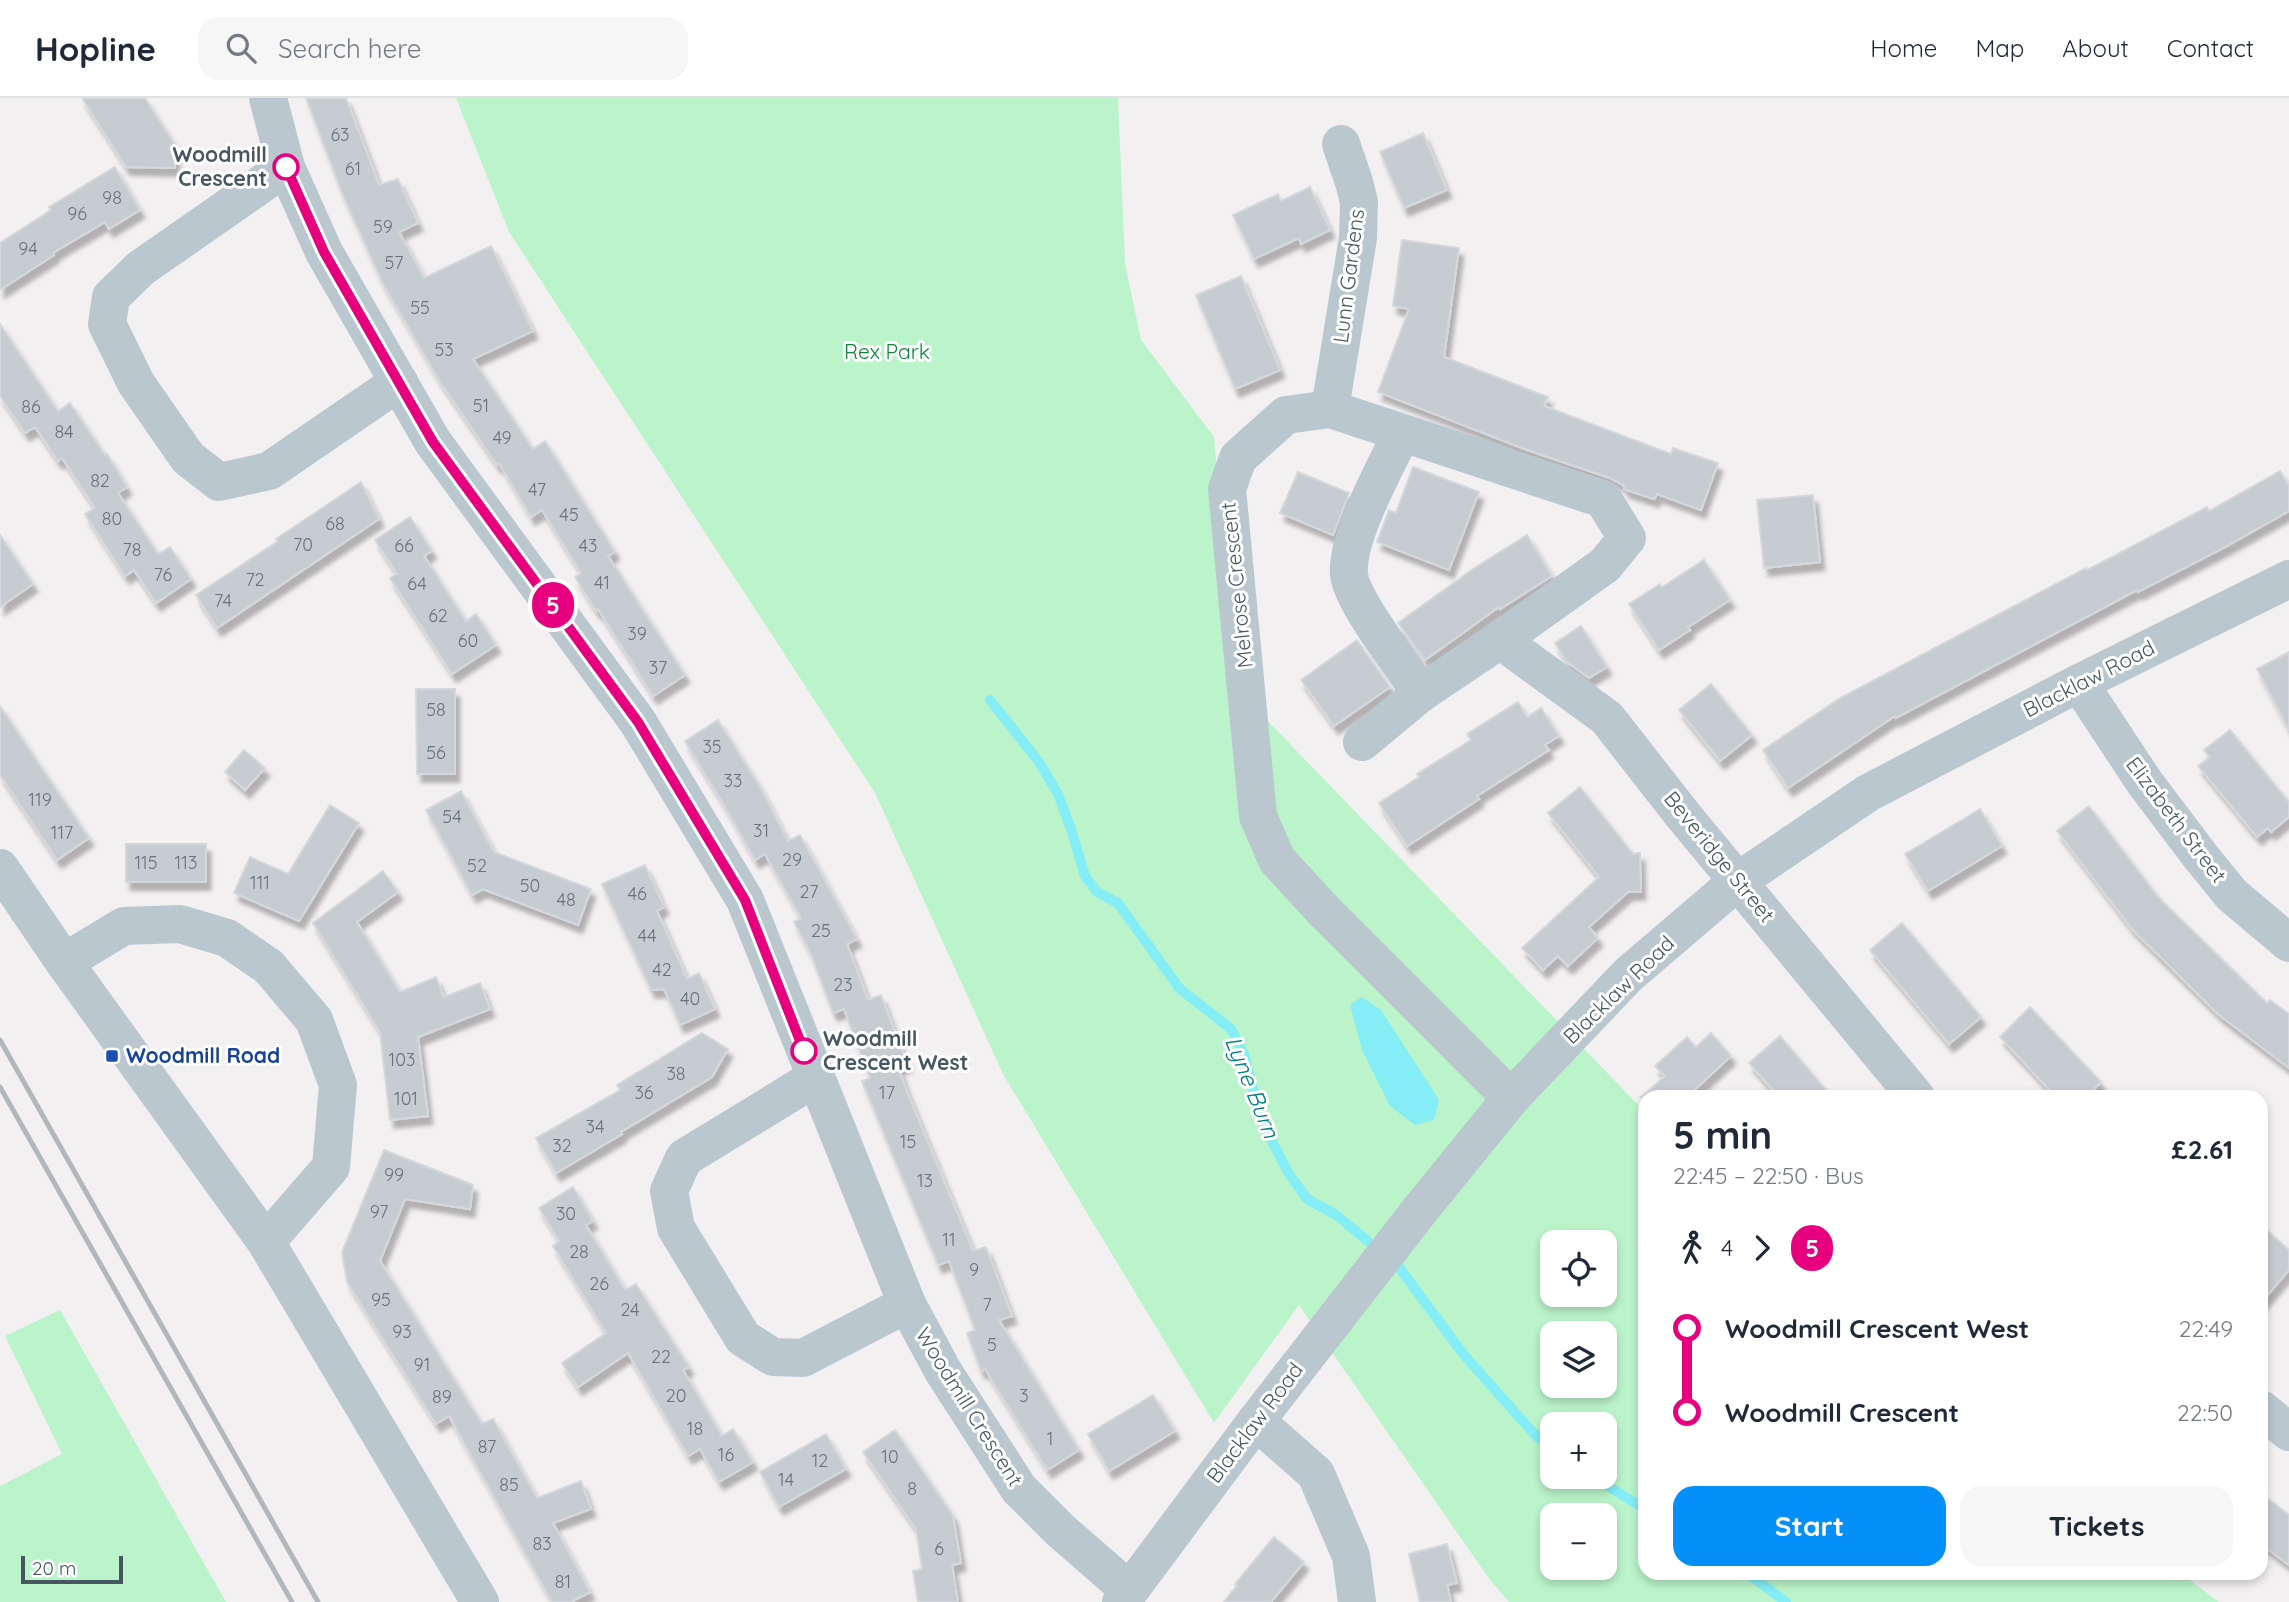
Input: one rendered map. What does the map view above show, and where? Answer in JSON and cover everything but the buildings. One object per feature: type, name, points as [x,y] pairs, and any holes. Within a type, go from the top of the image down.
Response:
[{"type":"street","name":"Woodmill Crescent","points":[[268,98],[286,167],[324,252],[433,442],[638,722],[745,900],[906,1304],[943,1371],[1019,1489],[1125,1596]]},
{"type":"street","name":"Lunn Gardens","points":[[1330,410],[1358,238],[1359,202],[1341,144]]},
{"type":"street","points":[[286,167],[141,268],[111,297],[107,324],[136,383],[188,458],[219,482],[269,471],[399,382]]},
{"type":"street","name":"Melrose Crescent","points":[[1362,742],[1421,692],[1605,565],[1627,538],[1603,499],[1330,410],[1286,415],[1238,458],[1227,489],[1258,816],[1277,860],[1325,912],[1511,1098]]},
{"type":"street","points":[[1401,434],[1352,544],[1349,575],[1359,601],[1421,692]]},
{"type":"street","name":"Blacklaw Road","points":[[1125,1596],[1335,1319],[1511,1098],[1628,975],[1738,881],[1868,793],[2078,683],[2289,579]]},
{"type":"street","name":"Beveridge Street","points":[[1500,640],[1607,718],[1910,1090]]},
{"type":"street","name":"Elizabeth Street","points":[[2078,683],[2145,783],[2200,858],[2232,895],[2289,943]]},
{"type":"street","points":[[0,868],[64,962],[266,1242],[480,1602]]},
{"type":"street","points":[[64,962],[124,926],[180,924],[227,938],[269,967],[314,1020],[338,1085],[331,1167],[266,1242]]},
{"type":"street","name":"Woodmill Crescent","points":[[815,1077],[684,1158],[668,1191],[676,1228],[743,1338],[773,1357],[803,1358],[906,1304]]},
{"type":"street","points":[[2268,1415],[2289,1432]]},
{"type":"street","points":[[1256,1421],[1316,1474],[1351,1556],[1357,1602]]},
{"type":"green space","name":"Rex Park","points":[[456,98],[1118,98],[1125,263],[1141,340],[1214,437],[1237,689],[1638,1105],[1638,1580],[2189,1580],[2219,1602],[1509,1602],[1490,1580],[1299,1305],[1214,1423],[1003,1074],[875,793],[509,232]]},
{"type":"green space","points":[[60,1310],[226,1602],[0,1602],[0,1486],[62,1454],[5,1336]]},
{"type":"water","points":[[1362,997],[1381,1010],[1439,1100],[1434,1120],[1415,1125],[1390,1106],[1362,1050],[1350,1005]]},
{"type":"waterway","name":"Lyne Burn","points":[[990,700],[1039,762],[1058,794],[1085,876],[1097,892],[1118,903],[1179,988],[1231,1029],[1244,1054],[1262,1122],[1289,1174],[1307,1199],[1335,1214],[1398,1266],[1464,1355],[1540,1439]]},
{"type":"waterway","name":"Lyne Burn","points":[[1612,1489],[1638,1505]]},
{"type":"waterway","name":"Lyne Burn","points":[[1756,1580],[1786,1602]]},
{"type":"railway","points":[[0,1040],[318,1602]]},
{"type":"railway","points":[[0,1087],[292,1602]]},
{"type":"bus line","name":"5","points":[[286,167],[324,252],[433,442],[638,722],[745,900],[804,1051]]},
{"type":"place","name":"Woodmill Crescent","points":[[286,167]]},
{"type":"place","name":"Woodmill Crescent West","points":[[804,1051]]},
{"type":"place","name":"Woodmill Road","points":[[112,1056]]}]
